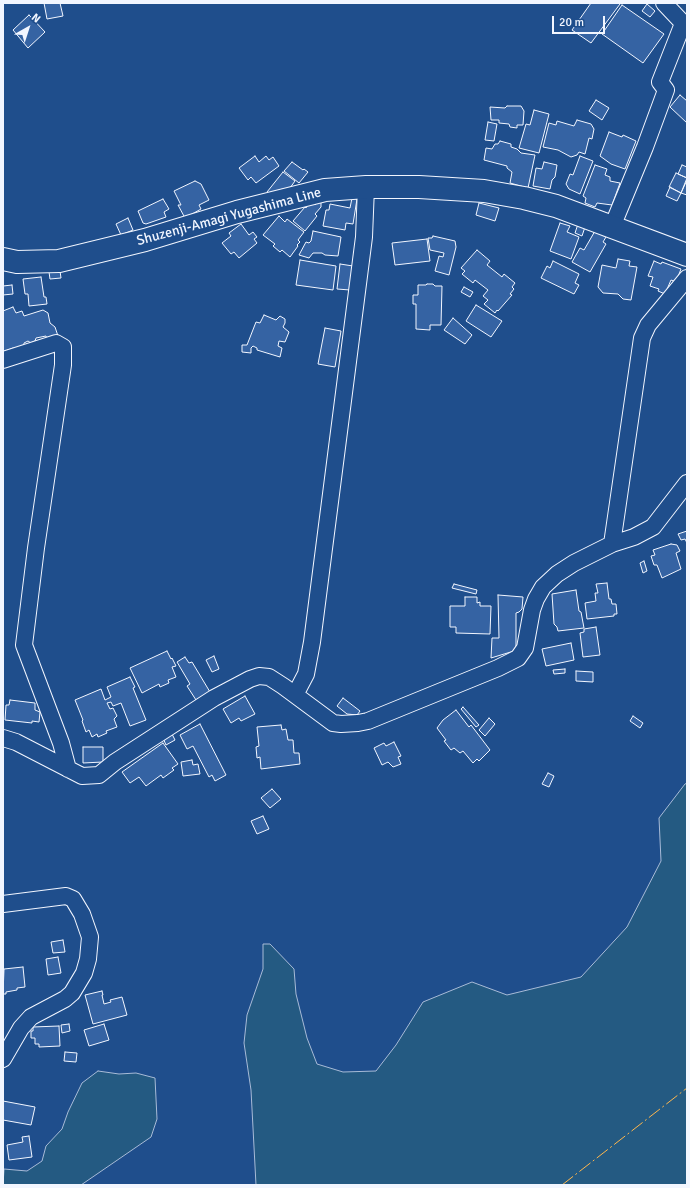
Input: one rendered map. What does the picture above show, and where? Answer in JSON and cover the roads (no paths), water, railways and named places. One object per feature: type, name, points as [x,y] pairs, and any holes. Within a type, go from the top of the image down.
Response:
[{"type":"main road","name":"Shuzenji-Amagi Yugashima Line","points":[[3,259],[17,262],[59,261],[145,240],[237,212],[325,190],[366,187],[420,187],[497,192],[556,206],[687,255]]},
{"type":"street","points":[[612,227],[645,147],[666,90],[660,82],[682,26],[681,21],[664,3]]},
{"type":"street","points":[[295,695],[306,674],[312,642],[363,245],[366,187]]},
{"type":"street","points":[[612,544],[642,338],[648,325],[687,278]]},
{"type":"street","points":[[3,360],[56,343],[63,348],[63,365],[57,395],[24,638],[26,651],[61,743],[68,769]]},
{"type":"street","points":[[3,738],[16,742],[82,776],[99,775],[115,762],[214,698],[250,679],[259,676],[269,677],[334,723],[358,723],[368,721],[511,662],[522,654],[525,648],[532,610],[536,599],[543,588],[557,574],[574,563],[612,544],[634,538],[653,527],[687,483]]},
{"type":"street","points":[[3,904],[66,896],[73,899],[82,914],[90,937],[88,959],[84,973],[72,993],[65,999],[31,1017],[21,1028],[3,1059]]}]
